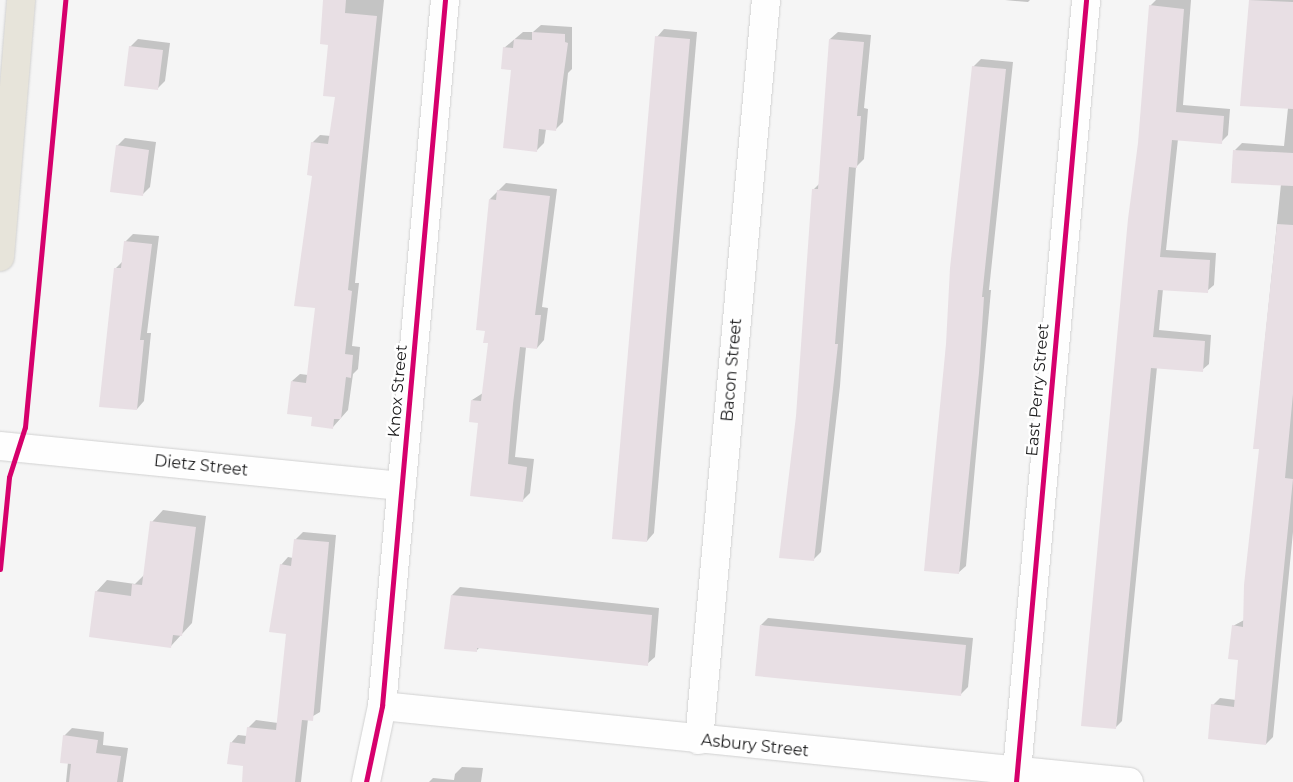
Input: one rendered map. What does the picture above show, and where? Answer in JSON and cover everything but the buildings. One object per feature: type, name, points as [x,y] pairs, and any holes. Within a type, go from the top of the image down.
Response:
[{"type":"main road","points":[[0,257],[4,146],[21,0]]},
{"type":"street","name":"Knox Street","points":[[366,782],[382,706],[445,0]]},
{"type":"street","name":"Bacon Street","points":[[698,740],[766,0]]},
{"type":"street","name":"East Perry Street","points":[[1016,776],[1086,0]]},
{"type":"street","name":"Dietz Street","points":[[0,446],[402,486]]},
{"type":"street","name":"Asbury Street","points":[[382,706],[1016,776],[1129,782]]},
{"type":"cycle path","points":[[0,569],[9,477],[25,427],[65,0]]},
{"type":"cycle path","points":[[366,782],[382,706],[445,0]]},
{"type":"cycle path","points":[[1016,782],[1086,0]]}]
